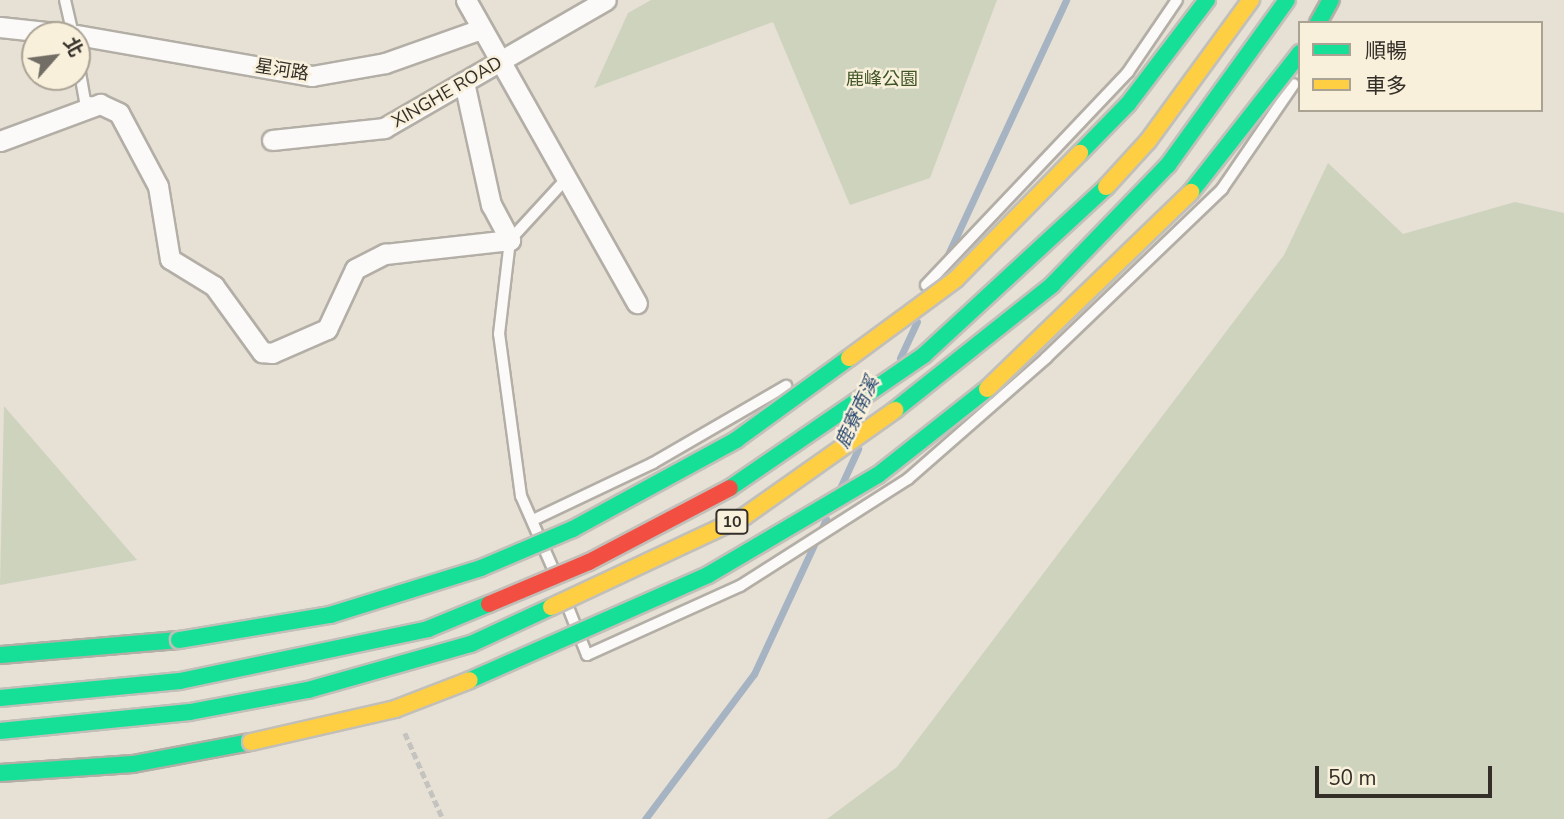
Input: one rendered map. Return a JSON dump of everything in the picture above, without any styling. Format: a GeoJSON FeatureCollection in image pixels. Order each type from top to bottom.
{"type":"FeatureCollection","features":[{"type":"Feature","properties":{"kind":"main road"},"geometry":{"type":"LineString","coordinates":[[0,655],[179,640],[330,615],[481,568],[573,529],[736,440],[956,279],[1128,104],[1208,0]]}},
{"type":"Feature","properties":{"kind":"main road","name":"10"},"geometry":{"type":"LineString","coordinates":[[0,698],[180,681],[428,629],[589,562],[724,492],[924,355],[1066,231],[1148,141],[1251,0]]}},
{"type":"Feature","properties":{"kind":"main road","name":"10"},"geometry":{"type":"LineString","coordinates":[[0,731],[190,712],[308,690],[471,644],[745,516],[925,388],[1052,285],[1168,165],[1286,0]]}},
{"type":"Feature","properties":{"kind":"main road"},"geometry":{"type":"LineString","coordinates":[[1319,21],[1331,0]]}},
{"type":"Feature","properties":{"kind":"main road"},"geometry":{"type":"LineString","coordinates":[[0,773],[134,764],[251,742],[396,709],[529,657],[708,575],[878,475],[980,396],[1173,215],[1298,56]]}},
{"type":"Feature","properties":{"kind":"street"},"geometry":{"type":"LineString","coordinates":[[466,0],[637,303]]}},
{"type":"Feature","properties":{"kind":"street","name":"XINGHE ROAD"},"geometry":{"type":"LineString","coordinates":[[272,140],[384,128],[606,0]]}},
{"type":"Feature","properties":{"kind":"street","name":"星河路"},"geometry":{"type":"LineString","coordinates":[[0,27],[21,29]]}},
{"type":"Feature","properties":{"kind":"street","name":"星河路"},"geometry":{"type":"LineString","coordinates":[[91,38],[312,76],[385,63],[481,29]]}},
{"type":"Feature","properties":{"kind":"street"},"geometry":{"type":"LineString","coordinates":[[0,141],[100,104],[119,113],[158,187],[170,259],[214,286],[262,352],[327,329],[355,269],[385,254],[510,240],[491,205],[464,82]]}},
{"type":"Feature","properties":{"kind":"lane"},"geometry":{"type":"LineString","coordinates":[[65,0],[70,21]]}},
{"type":"Feature","properties":{"kind":"lane"},"geometry":{"type":"LineString","coordinates":[[533,520],[653,463],[787,386],[913,297],[1102,101],[1177,0]]}},
{"type":"Feature","properties":{"kind":"lane"},"geometry":{"type":"LineString","coordinates":[[1335,21],[1346,0]]}},
{"type":"Feature","properties":{"kind":"lane"},"geometry":{"type":"LineString","coordinates":[[568,177],[510,240],[499,334],[521,496],[587,656],[740,586],[908,478],[1222,189],[1298,78]]}},
{"type":"Feature","properties":{"kind":"lane"},"geometry":{"type":"LineString","coordinates":[[83,91],[85,101],[100,104]]}},
{"type":"Feature","properties":{"kind":"path"},"geometry":{"type":"LineString","coordinates":[[415,723],[403,728],[443,819]]}},
{"type":"Feature","properties":{"kind":"green space","name":"鹿峰公園"},"geometry":{"type":"Polygon","coordinates":[[[651,0],[997,0],[930,178],[850,205],[773,22],[594,88],[628,13],[651,0]]]}},
{"type":"Feature","properties":{"kind":"green space"},"geometry":{"type":"Polygon","coordinates":[[[1328,163],[1403,234],[1515,202],[1564,213],[1564,819],[827,819],[897,767],[1284,255],[1328,163]]]}},
{"type":"Feature","properties":{"kind":"green space"},"geometry":{"type":"Polygon","coordinates":[[[4,406],[137,560],[0,585],[4,406]]]}},
{"type":"Feature","properties":{"kind":"waterway","name":"鹿寮南溪"},"geometry":{"type":"LineString","coordinates":[[944,263],[1066,0]]}},
{"type":"Feature","properties":{"kind":"waterway","name":"鹿寮南溪"},"geometry":{"type":"LineString","coordinates":[[900,358],[917,322]]}},
{"type":"Feature","properties":{"kind":"waterway","name":"鹿寮南溪"},"geometry":{"type":"LineString","coordinates":[[841,486],[858,449]]}},
{"type":"Feature","properties":{"kind":"waterway","name":"鹿寮南溪"},"geometry":{"type":"LineString","coordinates":[[645,819],[754,674],[826,519]]}},
{"type":"Feature","properties":{"kind":"traffic: fast"},"geometry":{"type":"LineString","coordinates":[[1080,153],[1128,104],[1207,0]]}},
{"type":"Feature","properties":{"kind":"traffic: fast"},"geometry":{"type":"LineString","coordinates":[[895,410],[1052,285],[1168,165],[1287,0]]}},
{"type":"Feature","properties":{"kind":"traffic: fast"},"geometry":{"type":"LineString","coordinates":[[1319,21],[1331,0]]}},
{"type":"Feature","properties":{"kind":"traffic: fast"},"geometry":{"type":"LineString","coordinates":[[1191,192],[1298,56]]}},
{"type":"Feature","properties":{"kind":"traffic: fast"},"geometry":{"type":"LineString","coordinates":[[730,488],[924,355],[1106,187]]}},
{"type":"Feature","properties":{"kind":"traffic: fast"},"geometry":{"type":"LineString","coordinates":[[179,640],[330,615],[481,568],[573,529],[736,440],[849,358]]}},
{"type":"Feature","properties":{"kind":"traffic: fast"},"geometry":{"type":"LineString","coordinates":[[470,680],[708,575],[878,475],[987,389]]}},
{"type":"Feature","properties":{"kind":"traffic: fast"},"geometry":{"type":"LineString","coordinates":[[0,698],[180,681],[428,629],[489,604]]}},
{"type":"Feature","properties":{"kind":"traffic: fast"},"geometry":{"type":"LineString","coordinates":[[0,731],[190,712],[308,690],[471,644],[551,607]]}},
{"type":"Feature","properties":{"kind":"traffic: fast"},"geometry":{"type":"LineString","coordinates":[[0,655],[179,640]]}},
{"type":"Feature","properties":{"kind":"traffic: fast"},"geometry":{"type":"LineString","coordinates":[[0,773],[133,764],[251,742]]}},
{"type":"Feature","properties":{"kind":"traffic: slow"},"geometry":{"type":"LineString","coordinates":[[1106,187],[1148,141],[1251,0]]}},
{"type":"Feature","properties":{"kind":"traffic: slow"},"geometry":{"type":"LineString","coordinates":[[849,358],[956,279],[1080,153]]}},
{"type":"Feature","properties":{"kind":"traffic: slow"},"geometry":{"type":"LineString","coordinates":[[987,389],[1191,192]]}},
{"type":"Feature","properties":{"kind":"traffic: slow"},"geometry":{"type":"LineString","coordinates":[[551,607],[745,516],[895,410]]}},
{"type":"Feature","properties":{"kind":"traffic: slow"},"geometry":{"type":"LineString","coordinates":[[251,742],[395,709],[470,680]]}},
{"type":"Feature","properties":{"kind":"traffic: jam"},"geometry":{"type":"LineString","coordinates":[[489,604],[589,562],[730,488]]}}]}
